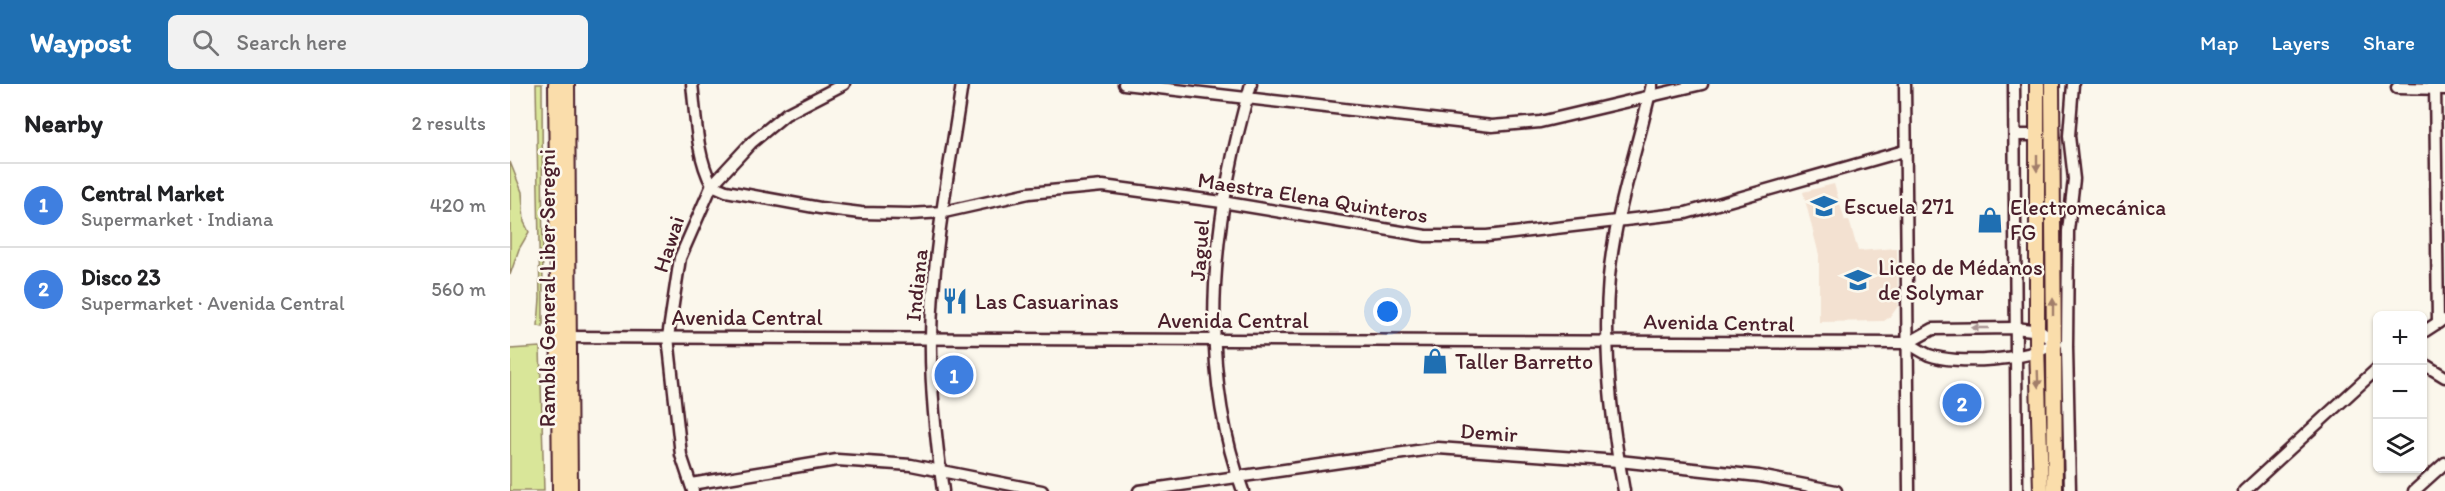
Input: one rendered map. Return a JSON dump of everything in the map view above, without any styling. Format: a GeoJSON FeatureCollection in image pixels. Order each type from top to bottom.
{"type":"FeatureCollection","features":[{"type":"Feature","properties":{"kind":"main road","name":"Rambla General Liber Seregni"},"geometry":{"type":"LineString","coordinates":[[556,84],[570,491]]}},
{"type":"Feature","properties":{"kind":"main road","name":"Rambla General Liber Seregni"},"geometry":{"type":"LineString","coordinates":[[560,491],[567,84]]}},
{"type":"Feature","properties":{"kind":"main road"},"geometry":{"type":"LineString","coordinates":[[2037,84],[2037,352],[2041,491]]}},
{"type":"Feature","properties":{"kind":"main road"},"geometry":{"type":"LineString","coordinates":[[2052,84],[2061,345],[2055,491]]}},
{"type":"Feature","properties":{"kind":"street"},"geometry":{"type":"LineString","coordinates":[[692,84],[699,138],[706,173],[712,185]]}},
{"type":"Feature","properties":{"kind":"street","name":"Hawai"},"geometry":{"type":"LineString","coordinates":[[692,487],[681,455],[668,337],[680,258],[712,185],[751,143],[786,114],[844,84]]}},
{"type":"Feature","properties":{"kind":"street","name":"Indiana"},"geometry":{"type":"LineString","coordinates":[[943,491],[931,337],[944,212],[962,84]]}},
{"type":"Feature","properties":{"kind":"street"},"geometry":{"type":"LineString","coordinates":[[1124,84],[1492,126],[1540,122],[1702,84]]}},
{"type":"Feature","properties":{"kind":"street","name":"Jaguel"},"geometry":{"type":"LineString","coordinates":[[1243,491],[1220,412],[1215,340],[1216,276],[1222,202],[1251,84]]}},
{"type":"Feature","properties":{"kind":"street"},"geometry":{"type":"LineString","coordinates":[[1624,491],[1610,395],[1609,276],[1619,220],[1652,84]]}},
{"type":"Feature","properties":{"kind":"street"},"geometry":{"type":"LineString","coordinates":[[1905,84],[1909,491]]}},
{"type":"Feature","properties":{"kind":"street"},"geometry":{"type":"LineString","coordinates":[[2014,84],[2017,491]]}},
{"type":"Feature","properties":{"kind":"street"},"geometry":{"type":"LineString","coordinates":[[2070,491],[2061,345],[2068,231],[2074,178],[2069,136],[2073,84]]}},
{"type":"Feature","properties":{"kind":"street"},"geometry":{"type":"LineString","coordinates":[[2397,88],[2438,87],[2442,320],[2427,330]]}},
{"type":"Feature","properties":{"kind":"street"},"geometry":{"type":"LineString","coordinates":[[2015,135],[2037,135]]}},
{"type":"Feature","properties":{"kind":"street","name":"Maestra Elena Quinteros"},"geometry":{"type":"LineString","coordinates":[[712,185],[726,191],[851,212],[910,214],[944,212],[1029,193],[1071,187],[1102,186],[1222,202],[1426,236],[1486,236],[1686,213],[1904,151]]}},
{"type":"Feature","properties":{"kind":"street","name":"Avenida Central"},"geometry":{"type":"LineString","coordinates":[[1908,343],[1933,329],[2015,327],[2037,330]]}},
{"type":"Feature","properties":{"kind":"street"},"geometry":{"type":"LineString","coordinates":[[2037,330],[2061,345]]}},
{"type":"Feature","properties":{"kind":"street","name":"Avenida Central"},"geometry":{"type":"LineString","coordinates":[[563,337],[1908,343],[1929,355],[1940,358],[2016,358],[2061,345]]}},
{"type":"Feature","properties":{"kind":"street"},"geometry":{"type":"LineString","coordinates":[[2425,365],[2445,377]]}},
{"type":"Feature","properties":{"kind":"street"},"geometry":{"type":"LineString","coordinates":[[2244,491],[2373,373]]}},
{"type":"Feature","properties":{"kind":"street","name":"Demir"},"geometry":{"type":"LineString","coordinates":[[1139,491],[1438,448],[1619,461],[1759,476],[1836,491]]}},
{"type":"Feature","properties":{"kind":"street"},"geometry":{"type":"LineString","coordinates":[[692,487],[837,460],[874,461],[940,470],[1042,491]]}},
{"type":"Feature","properties":{"kind":"street"},"geometry":{"type":"LineString","coordinates":[[2414,491],[2445,463]]}},
{"type":"Feature","properties":{"kind":"shaded area","name":"Liceo de Médanos de Solymar"},"geometry":{"type":"Polygon","coordinates":[[[1834,184],[1845,221],[1849,220],[1858,251],[1897,248],[1898,306],[1884,321],[1819,322],[1819,255],[1803,192],[1834,184]]]}},
{"type":"Feature","properties":{"kind":"green space"},"geometry":{"type":"Polygon","coordinates":[[[536,84],[542,84],[543,327],[538,326],[540,298],[536,84]]]}},
{"type":"Feature","properties":{"kind":"green space"},"geometry":{"type":"Polygon","coordinates":[[[510,162],[522,192],[524,222],[529,232],[519,249],[510,275],[510,162]]]}},
{"type":"Feature","properties":{"kind":"green space"},"geometry":{"type":"Polygon","coordinates":[[[540,347],[544,491],[510,491],[510,349],[540,347]]]}},
{"type":"Feature","properties":{"kind":"green space"},"geometry":{"type":"Polygon","coordinates":[[[2048,349],[2051,491],[2045,491],[2043,351],[2048,349]]]}},
{"type":"Feature","properties":{"kind":"place","name":"Escuela 271"},"geometry":{"type":"Point","coordinates":[1824,206]}},
{"type":"Feature","properties":{"kind":"place","name":"Electromecánica FG"},"geometry":{"type":"Point","coordinates":[1990,220]}},
{"type":"Feature","properties":{"kind":"place","name":"Liceo de Médanos de Solymar"},"geometry":{"type":"Point","coordinates":[1858,280]}},
{"type":"Feature","properties":{"kind":"place","name":"Las Casuarinas"},"geometry":{"type":"Point","coordinates":[955,301]}},
{"type":"Feature","properties":{"kind":"place","name":"Taller Barretto"},"geometry":{"type":"Point","coordinates":[1435,361]}},
{"type":"Feature","properties":{"kind":"place","name":"Central Market"},"geometry":{"type":"Point","coordinates":[954,375]}},
{"type":"Feature","properties":{"kind":"place","name":"Disco 23"},"geometry":{"type":"Point","coordinates":[1962,403]}}]}
